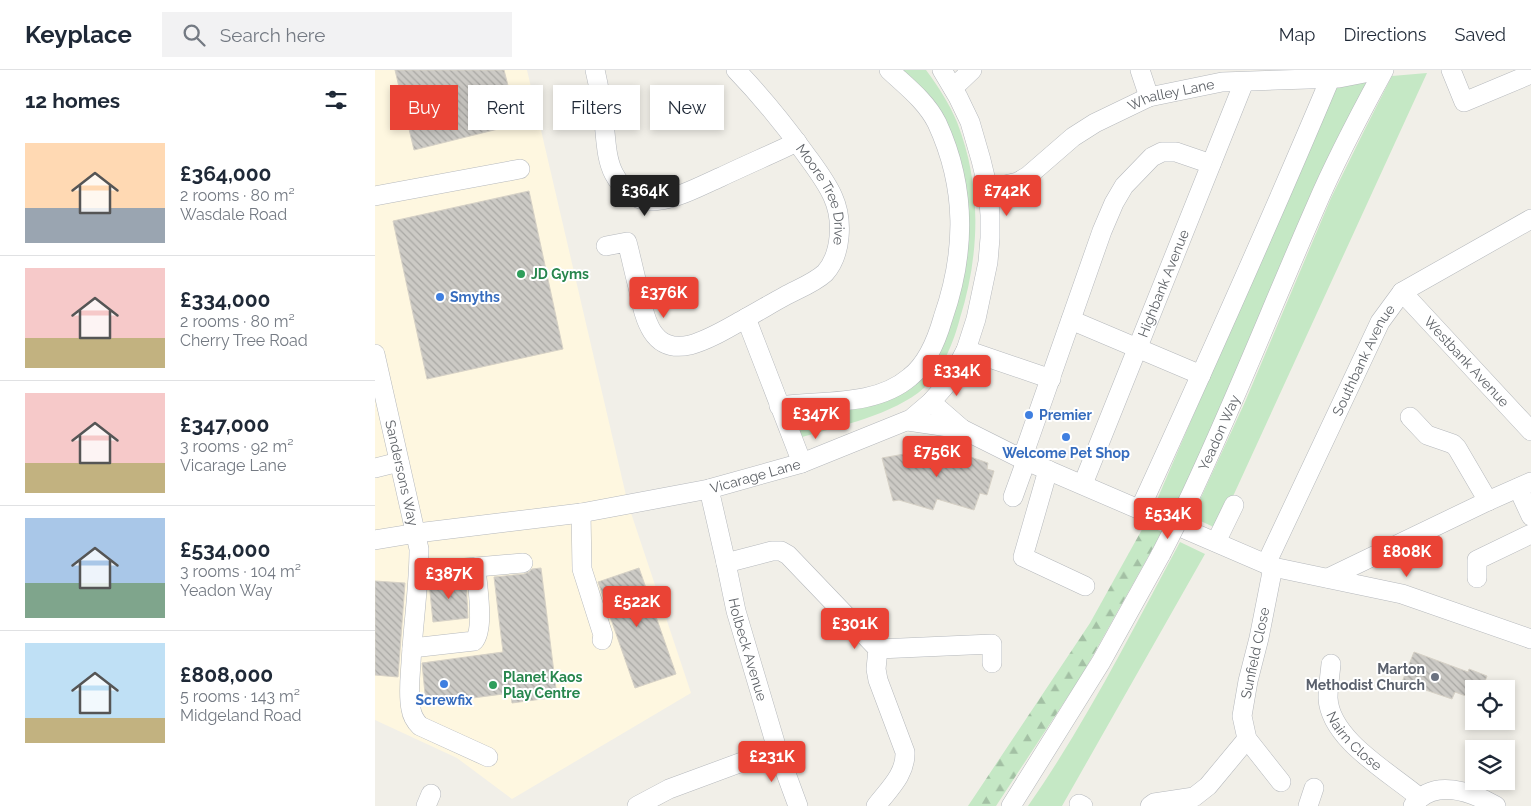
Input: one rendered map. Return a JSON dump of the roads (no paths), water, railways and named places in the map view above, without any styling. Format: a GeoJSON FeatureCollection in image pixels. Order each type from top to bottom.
{"type":"FeatureCollection","features":[{"type":"Feature","properties":{"kind":"street"},"geometry":{"type":"LineString","coordinates":[[595,70],[609,157],[614,174],[623,187],[642,200],[651,201],[673,197],[797,142]]}},
{"type":"Feature","properties":{"kind":"street","name":"Moore Tree Drive"},"geometry":{"type":"LineString","coordinates":[[606,246],[627,242],[645,320],[653,334],[669,345],[688,345],[706,340],[819,278],[829,267],[837,247],[839,231],[834,199],[797,142],[759,93],[736,70]]}},
{"type":"Feature","properties":{"kind":"street"},"geometry":{"type":"LineString","coordinates":[[779,406],[860,399],[891,389],[910,377],[925,359],[933,345],[950,299],[957,268],[960,223],[960,207],[954,174],[947,148],[936,121],[918,96],[889,70]]}},
{"type":"Feature","properties":{"kind":"street"},"geometry":{"type":"LineString","coordinates":[[942,70],[970,122],[977,142],[988,189],[990,238],[988,262],[976,319],[966,350],[955,371],[951,387],[953,411],[962,429]]}},
{"type":"Feature","properties":{"kind":"street"},"geometry":{"type":"LineString","coordinates":[[953,88],[972,70]]}},
{"type":"Feature","properties":{"kind":"street"},"geometry":{"type":"LineString","coordinates":[[1140,70],[1149,97]]}},
{"type":"Feature","properties":{"kind":"street","name":"Whalley Lane"},"geometry":{"type":"LineString","coordinates":[[988,189],[1018,182],[1028,176],[1073,136],[1095,123],[1149,97],[1222,82],[1244,82],[1284,75],[1326,76],[1382,70]]}},
{"type":"Feature","properties":{"kind":"street","name":"Yeadon Way"},"geometry":{"type":"LineString","coordinates":[[1011,806],[1101,662],[1188,501],[1223,425],[1316,205],[1382,70]]}},
{"type":"Feature","properties":{"kind":"street"},"geometry":{"type":"LineString","coordinates":[[1451,70],[1464,102],[1531,74]]}},
{"type":"Feature","properties":{"kind":"street"},"geometry":{"type":"LineString","coordinates":[[1140,509],[1308,134],[1326,76]]}},
{"type":"Feature","properties":{"kind":"street","name":"Highbank Avenue"},"geometry":{"type":"LineString","coordinates":[[1083,484],[1244,82]]}},
{"type":"Feature","properties":{"kind":"street"},"geometry":{"type":"LineString","coordinates":[[1013,497],[1102,231],[1114,203],[1124,186],[1152,157],[1162,152],[1176,152],[1211,164]]}},
{"type":"Feature","properties":{"kind":"street"},"geometry":{"type":"LineString","coordinates":[[375,196],[520,169]]}},
{"type":"Feature","properties":{"kind":"street","name":"Southbank Avenue"},"geometry":{"type":"LineString","coordinates":[[1269,565],[1380,322],[1402,292],[1531,219]]}},
{"type":"Feature","properties":{"kind":"street","name":"Westbank Avenue"},"geometry":{"type":"LineString","coordinates":[[1402,292],[1531,431]]}},
{"type":"Feature","properties":{"kind":"street"},"geometry":{"type":"LineString","coordinates":[[746,318],[803,463]]}},
{"type":"Feature","properties":{"kind":"street"},"geometry":{"type":"LineString","coordinates":[[1071,320],[1201,375]]}},
{"type":"Feature","properties":{"kind":"street"},"geometry":{"type":"LineString","coordinates":[[966,350],[1051,379]]}},
{"type":"Feature","properties":{"kind":"street","name":"Sandersons Way"},"geometry":{"type":"LineString","coordinates":[[375,354],[378,384],[417,533],[419,549],[410,702],[415,720],[420,726],[488,757]]}},
{"type":"Feature","properties":{"kind":"street","name":"Vicarage Lane"},"geometry":{"type":"LineString","coordinates":[[375,540],[581,513],[709,490],[803,463],[908,421],[931,402],[955,371]]}},
{"type":"Feature","properties":{"kind":"street"},"geometry":{"type":"LineString","coordinates":[[931,402],[962,429],[1024,460],[1269,565],[1306,575],[1401,594],[1531,639]]}},
{"type":"Feature","properties":{"kind":"street"},"geometry":{"type":"LineString","coordinates":[[1410,417],[1427,436],[1453,444],[1457,448],[1488,501]]}},
{"type":"Feature","properties":{"kind":"street"},"geometry":{"type":"LineString","coordinates":[[908,421],[962,429]]}},
{"type":"Feature","properties":{"kind":"street"},"geometry":{"type":"LineString","coordinates":[[375,468],[399,462]]}},
{"type":"Feature","properties":{"kind":"street"},"geometry":{"type":"LineString","coordinates":[[1048,470],[1023,557],[1085,586]]}},
{"type":"Feature","properties":{"kind":"street"},"geometry":{"type":"LineString","coordinates":[[1328,578],[1524,485],[1531,516]]}},
{"type":"Feature","properties":{"kind":"street","name":"Holbeck Avenue"},"geometry":{"type":"LineString","coordinates":[[709,490],[736,611],[777,749],[798,806]]}},
{"type":"Feature","properties":{"kind":"street"},"geometry":{"type":"LineString","coordinates":[[1216,542],[1234,505]]}},
{"type":"Feature","properties":{"kind":"street"},"geometry":{"type":"LineString","coordinates":[[581,513],[582,569],[603,635],[602,640]]}},
{"type":"Feature","properties":{"kind":"street"},"geometry":{"type":"LineString","coordinates":[[1477,578],[1477,560],[1531,534]]}},
{"type":"Feature","properties":{"kind":"street"},"geometry":{"type":"LineString","coordinates":[[726,563],[772,551],[781,551],[788,555],[877,649],[876,669],[878,680],[905,752],[905,762],[901,774],[876,806]]}},
{"type":"Feature","properties":{"kind":"street"},"geometry":{"type":"LineString","coordinates":[[419,572],[523,563]]}},
{"type":"Feature","properties":{"kind":"street","name":"Sunfield Close"},"geometry":{"type":"LineString","coordinates":[[1247,739],[1242,716],[1244,700],[1259,638],[1269,565]]}},
{"type":"Feature","properties":{"kind":"street"},"geometry":{"type":"LineString","coordinates":[[412,648],[474,641],[477,638],[480,624],[476,567]]}},
{"type":"Feature","properties":{"kind":"street"},"geometry":{"type":"LineString","coordinates":[[877,649],[992,644],[992,663]]}},
{"type":"Feature","properties":{"kind":"street","name":"Nairn Close"},"geometry":{"type":"LineString","coordinates":[[1333,658],[1328,699],[1333,719],[1343,735],[1417,802]]}},
{"type":"Feature","properties":{"kind":"street"},"geometry":{"type":"LineString","coordinates":[[1247,739],[1257,767],[1281,782]]}},
{"type":"Feature","properties":{"kind":"street"},"geometry":{"type":"LineString","coordinates":[[1150,806],[1154,803],[1194,797],[1208,786],[1247,739]]}},
{"type":"Feature","properties":{"kind":"street"},"geometry":{"type":"LineString","coordinates":[[637,806],[672,797],[777,749]]}},
{"type":"Feature","properties":{"kind":"street"},"geometry":{"type":"LineString","coordinates":[[1301,804],[1314,788]]}},
{"type":"Feature","properties":{"kind":"street"},"geometry":{"type":"LineString","coordinates":[[1417,802],[1431,791],[1443,789],[1458,791],[1485,799],[1496,806]]}},
{"type":"Feature","properties":{"kind":"place","name":"JD Gyms"},"geometry":{"type":"Point","coordinates":[521,274]}},
{"type":"Feature","properties":{"kind":"place","name":"Smyths"},"geometry":{"type":"Point","coordinates":[440,297]}},
{"type":"Feature","properties":{"kind":"place","name":"Premier"},"geometry":{"type":"Point","coordinates":[1029,415]}},
{"type":"Feature","properties":{"kind":"place","name":"Welcome Pet Shop"},"geometry":{"type":"Point","coordinates":[1066,437]}},
{"type":"Feature","properties":{"kind":"place","name":"Marton Methodist Church"},"geometry":{"type":"Point","coordinates":[1435,677]}},
{"type":"Feature","properties":{"kind":"place","name":"Screwfix"},"geometry":{"type":"Point","coordinates":[444,684]}},
{"type":"Feature","properties":{"kind":"place","name":"Planet Kaos Play Centre"},"geometry":{"type":"Point","coordinates":[493,685]}}]}
